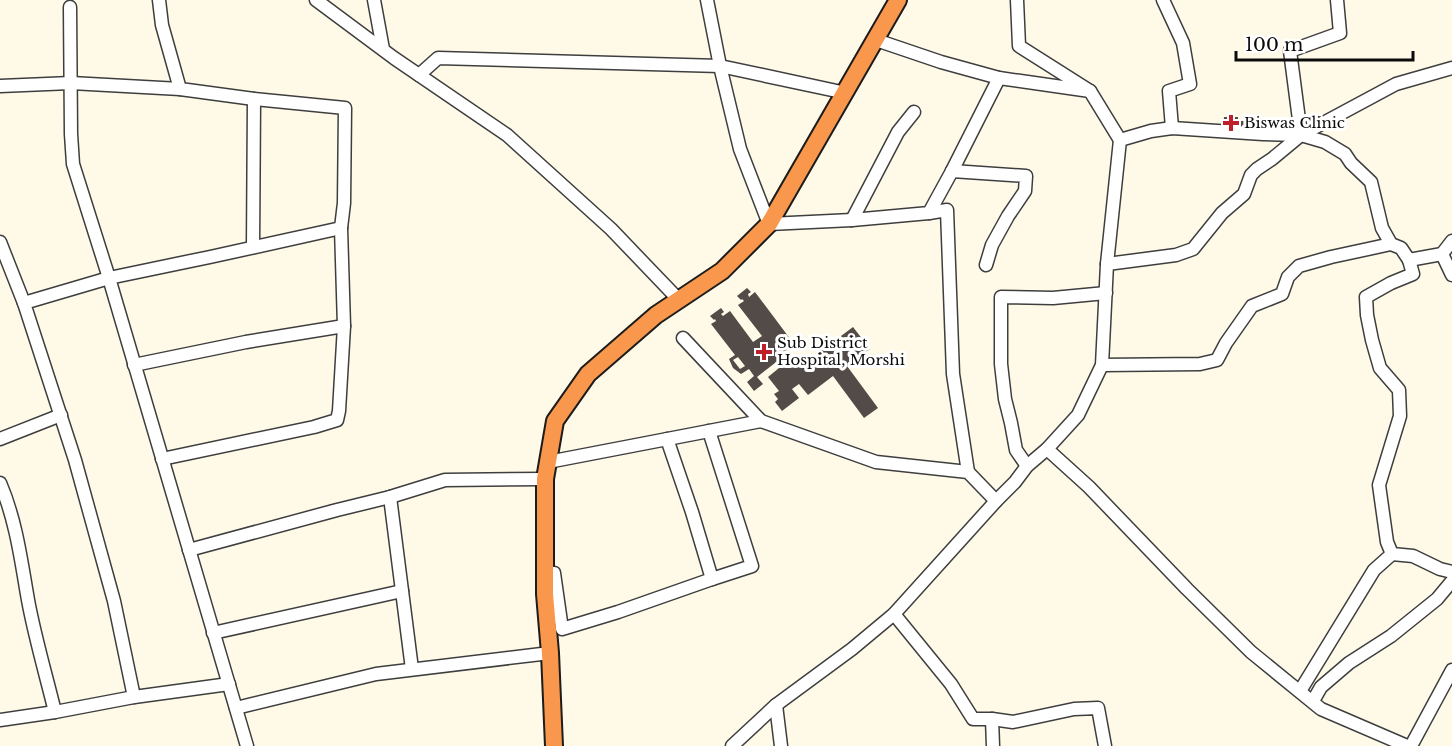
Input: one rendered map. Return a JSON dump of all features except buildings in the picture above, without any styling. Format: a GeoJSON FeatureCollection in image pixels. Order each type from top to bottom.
{"type":"FeatureCollection","features":[{"type":"Feature","properties":{"kind":"highway"},"geometry":{"type":"LineString","coordinates":[[554,746],[545,594],[545,479],[555,421],[588,374],[656,315],[722,271],[769,224],[898,0]]}},
{"type":"Feature","properties":{"kind":"street"},"geometry":{"type":"LineString","coordinates":[[159,0],[162,25],[180,88]]}},
{"type":"Feature","properties":{"kind":"street"},"geometry":{"type":"LineString","coordinates":[[316,0],[383,50],[507,135],[611,229],[679,300]]}},
{"type":"Feature","properties":{"kind":"street"},"geometry":{"type":"LineString","coordinates":[[374,0],[383,50]]}},
{"type":"Feature","properties":{"kind":"street"},"geometry":{"type":"LineString","coordinates":[[707,0],[740,149],[769,224],[852,220],[947,210],[953,374],[968,472],[996,501]]}},
{"type":"Feature","properties":{"kind":"street"},"geometry":{"type":"LineString","coordinates":[[732,746],[776,705],[852,649],[894,614],[1028,466],[1078,415],[1102,365],[1107,264],[1120,140],[1090,91],[1019,46],[1017,0]]}},
{"type":"Feature","properties":{"kind":"street"},"geometry":{"type":"LineString","coordinates":[[1163,0],[1183,43],[1190,84],[1169,91],[1172,128]]}},
{"type":"Feature","properties":{"kind":"street"},"geometry":{"type":"LineString","coordinates":[[1301,135],[1290,51],[1340,33],[1338,0]]}},
{"type":"Feature","properties":{"kind":"street"},"geometry":{"type":"LineString","coordinates":[[70,8],[71,134],[74,164],[247,746]]}},
{"type":"Feature","properties":{"kind":"street"},"geometry":{"type":"LineString","coordinates":[[876,40],[941,62],[999,78],[1090,91]]}},
{"type":"Feature","properties":{"kind":"street"},"geometry":{"type":"LineString","coordinates":[[419,75],[438,58],[720,66],[846,93]]}},
{"type":"Feature","properties":{"kind":"street"},"geometry":{"type":"LineString","coordinates":[[1107,264],[1176,255],[1193,249],[1222,213],[1244,194],[1251,176],[1257,169],[1301,135],[1396,84],[1452,68]]}},
{"type":"Feature","properties":{"kind":"street"},"geometry":{"type":"LineString","coordinates":[[929,213],[999,78]]}},
{"type":"Feature","properties":{"kind":"street"},"geometry":{"type":"LineString","coordinates":[[0,86],[71,83],[180,88],[254,99],[345,108],[344,203],[341,228],[344,326],[337,420],[314,427],[162,459]]}},
{"type":"Feature","properties":{"kind":"street"},"geometry":{"type":"LineString","coordinates":[[253,247],[254,99]]}},
{"type":"Feature","properties":{"kind":"street"},"geometry":{"type":"LineString","coordinates":[[852,220],[898,132],[914,112]]}},
{"type":"Feature","properties":{"kind":"street"},"geometry":{"type":"LineString","coordinates":[[1120,140],[1172,128],[1301,135],[1325,142],[1345,154],[1371,182],[1383,228],[1391,244]]}},
{"type":"Feature","properties":{"kind":"street"},"geometry":{"type":"LineString","coordinates":[[952,171],[1026,176],[1026,191],[1008,216],[992,245],[986,265]]}},
{"type":"Feature","properties":{"kind":"street"},"geometry":{"type":"LineString","coordinates":[[24,303],[109,278],[341,228]]}},
{"type":"Feature","properties":{"kind":"street"},"geometry":{"type":"LineString","coordinates":[[1409,260],[1442,254],[1452,241]]}},
{"type":"Feature","properties":{"kind":"street"},"geometry":{"type":"LineString","coordinates":[[0,242],[24,303],[75,460],[114,601],[134,697]]}},
{"type":"Feature","properties":{"kind":"street"},"geometry":{"type":"LineString","coordinates":[[1102,365],[1200,364],[1217,360],[1252,306],[1282,294],[1288,277],[1299,266],[1331,256],[1391,244],[1401,248],[1409,260],[1413,274],[1366,297],[1367,315],[1380,368],[1399,390],[1400,416],[1379,485],[1387,542],[1392,554]]}},
{"type":"Feature","properties":{"kind":"street"},"geometry":{"type":"LineString","coordinates":[[1442,254],[1452,275]]}},
{"type":"Feature","properties":{"kind":"street"},"geometry":{"type":"LineString","coordinates":[[1028,466],[1016,450],[1005,399],[1001,364],[1001,297],[1053,298],[1106,294]]}},
{"type":"Feature","properties":{"kind":"street"},"geometry":{"type":"LineString","coordinates":[[134,364],[344,326]]}},
{"type":"Feature","properties":{"kind":"street"},"geometry":{"type":"LineString","coordinates":[[683,338],[761,421],[876,462],[968,472]]}},
{"type":"Feature","properties":{"kind":"street"},"geometry":{"type":"LineString","coordinates":[[0,439],[61,415]]}},
{"type":"Feature","properties":{"kind":"street"},"geometry":{"type":"LineString","coordinates":[[548,462],[761,421]]}},
{"type":"Feature","properties":{"kind":"street"},"geometry":{"type":"LineString","coordinates":[[545,572],[554,573],[561,629],[752,566],[709,431]]}},
{"type":"Feature","properties":{"kind":"street"},"geometry":{"type":"LineString","coordinates":[[667,439],[712,579]]}},
{"type":"Feature","properties":{"kind":"street"},"geometry":{"type":"LineString","coordinates":[[1047,449],[1132,530],[1187,589],[1251,652],[1321,709],[1409,746],[1452,670]]}},
{"type":"Feature","properties":{"kind":"street"},"geometry":{"type":"LineString","coordinates":[[189,550],[390,497],[445,480],[545,479]]}},
{"type":"Feature","properties":{"kind":"street"},"geometry":{"type":"LineString","coordinates":[[0,483],[7,499],[19,545],[28,602],[55,712]]}},
{"type":"Feature","properties":{"kind":"street"},"geometry":{"type":"LineString","coordinates":[[390,497],[412,669]]}},
{"type":"Feature","properties":{"kind":"street"},"geometry":{"type":"LineString","coordinates":[[1300,691],[1374,570],[1392,554],[1413,556],[1452,572]]}},
{"type":"Feature","properties":{"kind":"street"},"geometry":{"type":"LineString","coordinates":[[1312,702],[1321,687],[1437,599],[1452,581]]}},
{"type":"Feature","properties":{"kind":"street"},"geometry":{"type":"LineString","coordinates":[[213,633],[402,591]]}},
{"type":"Feature","properties":{"kind":"street"},"geometry":{"type":"LineString","coordinates":[[894,614],[951,684],[973,719],[1012,722],[1074,709],[1098,708],[1105,746]]}},
{"type":"Feature","properties":{"kind":"street"},"geometry":{"type":"LineString","coordinates":[[236,708],[376,674],[550,653]]}},
{"type":"Feature","properties":{"kind":"street"},"geometry":{"type":"LineString","coordinates":[[0,720],[134,697],[228,684]]}},
{"type":"Feature","properties":{"kind":"street"},"geometry":{"type":"LineString","coordinates":[[776,705],[781,746]]}},
{"type":"Feature","properties":{"kind":"street"},"geometry":{"type":"LineString","coordinates":[[992,719],[993,746]]}},
{"type":"Feature","properties":{"kind":"place","name":"Biswas Clinic"},"geometry":{"type":"Point","coordinates":[1231,123]}},
{"type":"Feature","properties":{"kind":"place","name":"Sub District Hospital, Morshi"},"geometry":{"type":"Point","coordinates":[764,352]}}]}
